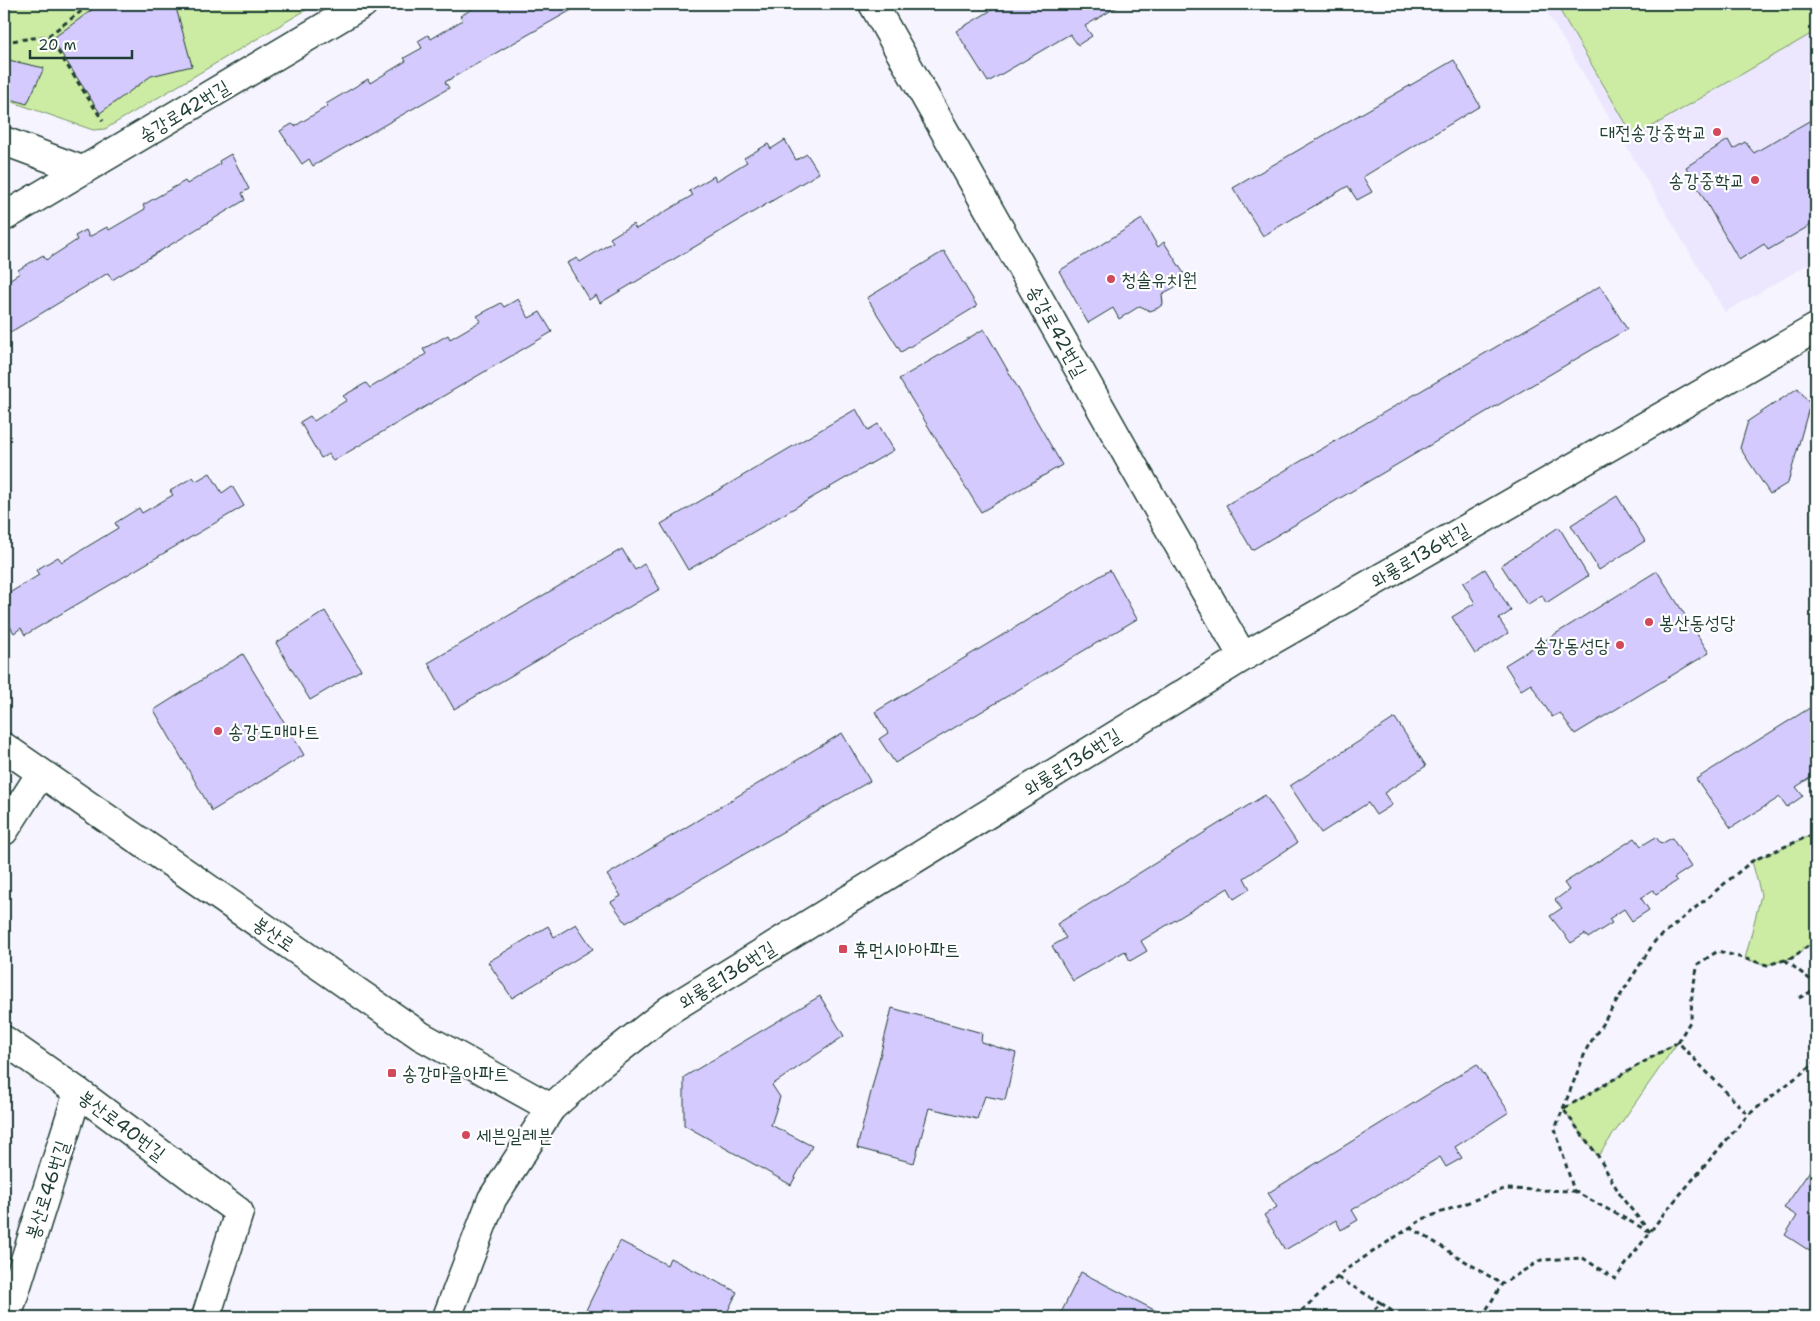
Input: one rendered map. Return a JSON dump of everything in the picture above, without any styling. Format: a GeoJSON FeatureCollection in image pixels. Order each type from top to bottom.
{"type":"FeatureCollection","features":[{"type":"Feature","properties":{"kind":"main road","name":"송강로42번길"},"geometry":{"type":"LineString","coordinates":[[4,216],[363,4]]}},
{"type":"Feature","properties":{"kind":"main road","name":"송강로42번길"},"geometry":{"type":"LineString","coordinates":[[873,4],[1243,657]]}},
{"type":"Feature","properties":{"kind":"main road"},"geometry":{"type":"LineString","coordinates":[[4,141],[82,170]]}},
{"type":"Feature","properties":{"kind":"main road","name":"와룡로136번길"},"geometry":{"type":"LineString","coordinates":[[447,1317],[492,1199],[551,1108],[598,1066],[669,1010],[1243,657],[1816,328]]}},
{"type":"Feature","properties":{"kind":"main road","name":"봉산로"},"geometry":{"type":"LineString","coordinates":[[4,747],[421,1036],[551,1108]]}},
{"type":"Feature","properties":{"kind":"main road"},"geometry":{"type":"LineString","coordinates":[[4,831],[41,773]]}},
{"type":"Feature","properties":{"kind":"main road","name":"봉산로40번길"},"geometry":{"type":"LineString","coordinates":[[4,1040],[78,1092],[239,1212],[206,1317]]}},
{"type":"Feature","properties":{"kind":"main road","name":"봉산로46번길"},"geometry":{"type":"LineString","coordinates":[[7,1317],[78,1092]]}},
{"type":"Feature","properties":{"kind":"path"},"geometry":{"type":"LineString","coordinates":[[4,42],[48,36],[91,4]]}},
{"type":"Feature","properties":{"kind":"path"},"geometry":{"type":"LineString","coordinates":[[48,36],[120,148]]}},
{"type":"Feature","properties":{"kind":"path"},"geometry":{"type":"LineString","coordinates":[[1574,1191],[1555,1129],[1587,1048],[1655,941],[1752,861],[1816,833]]}},
{"type":"Feature","properties":{"kind":"path"},"geometry":{"type":"LineString","coordinates":[[1563,1109],[1678,1042],[1691,1020],[1692,992],[1698,964],[1718,951],[1767,964],[1792,958],[1816,940]]}},
{"type":"Feature","properties":{"kind":"path"},"geometry":{"type":"LineString","coordinates":[[1785,960],[1816,984]]}},
{"type":"Feature","properties":{"kind":"path"},"geometry":{"type":"LineString","coordinates":[[1799,998],[1816,989]]}},
{"type":"Feature","properties":{"kind":"path"},"geometry":{"type":"LineString","coordinates":[[1678,1042],[1748,1115]]}},
{"type":"Feature","properties":{"kind":"path"},"geometry":{"type":"LineString","coordinates":[[1482,1317],[1502,1284],[1541,1260],[1583,1258],[1615,1279],[1665,1212],[1748,1115],[1816,1062]]}},
{"type":"Feature","properties":{"kind":"path"},"geometry":{"type":"LineString","coordinates":[[1563,1109],[1598,1156],[1622,1198],[1650,1232]]}},
{"type":"Feature","properties":{"kind":"path"},"geometry":{"type":"LineString","coordinates":[[1295,1317],[1345,1270],[1423,1219],[1504,1189],[1574,1191],[1650,1232]]}},
{"type":"Feature","properties":{"kind":"path"},"geometry":{"type":"LineString","coordinates":[[1410,1227],[1502,1284]]}},
{"type":"Feature","properties":{"kind":"path"},"geometry":{"type":"LineString","coordinates":[[1338,1278],[1382,1303],[1400,1317]]}},
{"type":"Feature","properties":{"kind":"path"},"geometry":{"type":"LineString","coordinates":[[1367,1317],[1382,1303]]}},
{"type":"Feature","properties":{"kind":"shaded area","name":"대전송강중학교"},"geometry":{"type":"Polygon","coordinates":[[[1542,4],[1816,4],[1816,260],[1725,312],[1542,4]]]}},
{"type":"Feature","properties":{"kind":"green space"},"geometry":{"type":"Polygon","coordinates":[[[4,4],[316,4],[105,129],[93,130],[4,99],[4,4]]]}},
{"type":"Feature","properties":{"kind":"green space"},"geometry":{"type":"Polygon","coordinates":[[[1556,4],[1816,4],[1816,31],[1634,137],[1556,4]]]}},
{"type":"Feature","properties":{"kind":"green space"},"geometry":{"type":"Polygon","coordinates":[[[1816,833],[1816,940],[1792,958],[1767,965],[1745,959],[1761,895],[1752,861],[1816,833]]]}},
{"type":"Feature","properties":{"kind":"green space"},"geometry":{"type":"Polygon","coordinates":[[[1678,1042],[1598,1156],[1563,1109],[1678,1042]]]}},
{"type":"Feature","properties":{"kind":"building"},"geometry":{"type":"Polygon","coordinates":[[[100,4],[175,4],[192,66],[151,76],[100,113],[52,39],[100,4]]]}},
{"type":"Feature","properties":{"kind":"building"},"geometry":{"type":"Polygon","coordinates":[[[481,4],[487,4],[488,6],[490,4],[582,4],[445,82],[449,88],[313,166],[309,159],[302,164],[280,131],[292,124],[295,126],[328,106],[326,104],[368,79],[370,83],[406,61],[404,58],[422,48],[418,41],[428,35],[431,39],[463,20],[460,16],[481,4]]]}},
{"type":"Feature","properties":{"kind":"building"},"geometry":{"type":"Polygon","coordinates":[[[1002,4],[1122,4],[1085,26],[1092,36],[1078,45],[1070,34],[988,82],[956,31],[1002,4]]]}},
{"type":"Feature","properties":{"kind":"building"},"geometry":{"type":"Polygon","coordinates":[[[4,59],[44,68],[27,104],[4,97],[4,59]]]}},
{"type":"Feature","properties":{"kind":"building"},"geometry":{"type":"Polygon","coordinates":[[[1454,60],[1480,106],[1363,177],[1372,192],[1357,200],[1348,186],[1263,236],[1233,188],[1454,60]]]}},
{"type":"Feature","properties":{"kind":"building","name":"송강중학교"},"geometry":{"type":"Polygon","coordinates":[[[1816,117],[1816,222],[1768,250],[1764,244],[1739,260],[1686,167],[1728,140],[1733,149],[1745,142],[1754,153],[1816,117]]]}},
{"type":"Feature","properties":{"kind":"building"},"geometry":{"type":"Polygon","coordinates":[[[785,140],[796,160],[807,154],[819,173],[600,303],[596,295],[589,300],[567,263],[577,258],[580,262],[613,242],[610,238],[633,224],[636,229],[693,195],[689,191],[714,176],[716,181],[747,162],[744,158],[768,144],[771,149],[785,140]]]}},
{"type":"Feature","properties":{"kind":"building"},"geometry":{"type":"Polygon","coordinates":[[[231,154],[249,189],[242,193],[245,200],[112,280],[108,273],[4,336],[4,283],[20,273],[18,270],[43,255],[46,260],[77,240],[75,236],[86,230],[89,237],[107,227],[109,230],[145,209],[143,205],[185,181],[187,184],[220,164],[219,161],[231,154]]]}},
{"type":"Feature","properties":{"kind":"building"},"geometry":{"type":"Polygon","coordinates":[[[1142,219],[1158,247],[1164,242],[1188,280],[1162,294],[1163,304],[1158,308],[1150,311],[1140,306],[1119,319],[1113,308],[1088,323],[1059,271],[1142,219]]]}},
{"type":"Feature","properties":{"kind":"building"},"geometry":{"type":"Polygon","coordinates":[[[944,251],[977,306],[901,352],[867,298],[944,251]]]}},
{"type":"Feature","properties":{"kind":"building"},"geometry":{"type":"Polygon","coordinates":[[[1600,286],[1627,329],[1252,550],[1226,505],[1600,286]]]}},
{"type":"Feature","properties":{"kind":"building"},"geometry":{"type":"Polygon","coordinates":[[[518,299],[529,318],[540,312],[552,332],[333,461],[329,454],[321,458],[300,422],[310,416],[314,421],[347,400],[343,396],[366,383],[370,388],[426,354],[423,349],[448,335],[450,339],[481,321],[477,316],[501,303],[504,307],[518,299]]]}},
{"type":"Feature","properties":{"kind":"building"},"geometry":{"type":"Polygon","coordinates":[[[984,329],[1062,465],[981,512],[899,379],[984,329]]]}},
{"type":"Feature","properties":{"kind":"building"},"geometry":{"type":"Polygon","coordinates":[[[1798,388],[1810,404],[1788,483],[1770,494],[1740,448],[1748,421],[1798,388]]]}},
{"type":"Feature","properties":{"kind":"building"},"geometry":{"type":"Polygon","coordinates":[[[856,409],[868,430],[878,424],[894,450],[688,570],[661,524],[856,409]]]}},
{"type":"Feature","properties":{"kind":"building"},"geometry":{"type":"Polygon","coordinates":[[[210,473],[222,493],[232,486],[244,506],[25,635],[21,628],[14,633],[4,616],[4,592],[6,595],[39,575],[36,570],[58,557],[62,562],[118,528],[115,523],[139,508],[142,513],[173,495],[170,491],[193,477],[196,481],[210,473]]]}},
{"type":"Feature","properties":{"kind":"building"},"geometry":{"type":"Polygon","coordinates":[[[1617,496],[1645,541],[1599,570],[1571,525],[1617,496]]]}},
{"type":"Feature","properties":{"kind":"building"},"geometry":{"type":"Polygon","coordinates":[[[1559,527],[1588,576],[1546,603],[1542,595],[1527,605],[1501,565],[1559,527]]]}},
{"type":"Feature","properties":{"kind":"building"},"geometry":{"type":"Polygon","coordinates":[[[622,549],[635,570],[644,564],[660,589],[454,709],[428,663],[622,549]]]}},
{"type":"Feature","properties":{"kind":"building"},"geometry":{"type":"Polygon","coordinates":[[[1485,569],[1511,611],[1499,619],[1508,633],[1475,654],[1452,617],[1475,603],[1463,583],[1485,569]]]}},
{"type":"Feature","properties":{"kind":"building"},"geometry":{"type":"Polygon","coordinates":[[[1110,570],[1137,619],[895,763],[879,739],[888,733],[875,712],[1110,570]]]}},
{"type":"Feature","properties":{"kind":"building","name":"송강동성당"},"geometry":{"type":"Polygon","coordinates":[[[1657,571],[1709,653],[1575,734],[1560,713],[1552,717],[1531,684],[1521,690],[1505,665],[1657,571]]]}},
{"type":"Feature","properties":{"kind":"building"},"geometry":{"type":"Polygon","coordinates":[[[325,611],[361,670],[310,700],[276,643],[325,611]]]}},
{"type":"Feature","properties":{"kind":"building"},"geometry":{"type":"Polygon","coordinates":[[[243,654],[304,755],[212,811],[154,710],[243,654]]]}},
{"type":"Feature","properties":{"kind":"building"},"geometry":{"type":"Polygon","coordinates":[[[1816,704],[1816,774],[1796,787],[1803,796],[1787,807],[1780,797],[1731,828],[1696,779],[1816,704]]]}},
{"type":"Feature","properties":{"kind":"building"},"geometry":{"type":"Polygon","coordinates":[[[1395,718],[1426,766],[1384,793],[1392,805],[1376,815],[1368,803],[1321,833],[1290,786],[1395,718]]]}},
{"type":"Feature","properties":{"kind":"building"},"geometry":{"type":"Polygon","coordinates":[[[842,733],[870,781],[626,923],[611,902],[621,896],[607,875],[842,733]]]}},
{"type":"Feature","properties":{"kind":"building"},"geometry":{"type":"Polygon","coordinates":[[[1265,795],[1297,843],[1244,878],[1250,889],[1234,899],[1228,888],[1141,941],[1147,951],[1130,961],[1125,951],[1073,981],[1052,946],[1066,938],[1057,924],[1265,795]]]}},
{"type":"Feature","properties":{"kind":"building"},"geometry":{"type":"Polygon","coordinates":[[[1656,837],[1661,844],[1672,838],[1691,867],[1674,878],[1677,881],[1656,894],[1653,890],[1641,898],[1649,910],[1632,921],[1624,909],[1609,919],[1612,923],[1588,938],[1585,934],[1571,943],[1550,916],[1562,908],[1555,900],[1569,890],[1564,883],[1635,838],[1641,846],[1656,837]]]}},
{"type":"Feature","properties":{"kind":"building"},"geometry":{"type":"Polygon","coordinates":[[[576,924],[593,949],[512,998],[488,962],[548,926],[554,937],[576,924]]]}},
{"type":"Feature","properties":{"kind":"building"},"geometry":{"type":"Polygon","coordinates":[[[820,996],[844,1036],[772,1085],[780,1097],[771,1125],[812,1146],[791,1185],[684,1125],[684,1077],[820,996]]]}},
{"type":"Feature","properties":{"kind":"building"},"geometry":{"type":"Polygon","coordinates":[[[892,1008],[982,1033],[981,1042],[1016,1053],[1005,1100],[985,1096],[977,1119],[929,1108],[914,1163],[857,1148],[892,1008]]]}},
{"type":"Feature","properties":{"kind":"building"},"geometry":{"type":"Polygon","coordinates":[[[1477,1064],[1509,1112],[1455,1147],[1462,1158],[1446,1167],[1440,1157],[1352,1210],[1358,1220],[1341,1230],[1336,1220],[1285,1250],[1264,1215],[1277,1207],[1268,1193],[1477,1064]]]}},
{"type":"Feature","properties":{"kind":"building"},"geometry":{"type":"Polygon","coordinates":[[[1816,1162],[1816,1255],[1785,1235],[1797,1216],[1784,1208],[1816,1162]]]}},
{"type":"Feature","properties":{"kind":"building"},"geometry":{"type":"Polygon","coordinates":[[[620,1241],[667,1265],[670,1258],[737,1292],[725,1317],[587,1317],[589,1312],[586,1310],[620,1241]]]}},
{"type":"Feature","properties":{"kind":"building"},"geometry":{"type":"Polygon","coordinates":[[[1081,1272],[1164,1315],[1163,1317],[1059,1317],[1081,1272]]]}},
{"type":"Feature","properties":{"kind":"place","name":"대전송강중학교"},"geometry":{"type":"Point","coordinates":[1717,132]}},
{"type":"Feature","properties":{"kind":"place","name":"송강중학교"},"geometry":{"type":"Point","coordinates":[1755,180]}},
{"type":"Feature","properties":{"kind":"place","name":"청솔유치원"},"geometry":{"type":"Point","coordinates":[1111,279]}},
{"type":"Feature","properties":{"kind":"place","name":"봉산동성당"},"geometry":{"type":"Point","coordinates":[1649,622]}},
{"type":"Feature","properties":{"kind":"place","name":"송강동성당"},"geometry":{"type":"Point","coordinates":[1620,645]}},
{"type":"Feature","properties":{"kind":"place","name":"송강도매마트"},"geometry":{"type":"Point","coordinates":[218,731]}},
{"type":"Feature","properties":{"kind":"place","name":"휴먼시아아파트"},"geometry":{"type":"Point","coordinates":[843,949]}},
{"type":"Feature","properties":{"kind":"place","name":"송강마을아파트"},"geometry":{"type":"Point","coordinates":[392,1073]}},
{"type":"Feature","properties":{"kind":"place","name":"세븐일레븐"},"geometry":{"type":"Point","coordinates":[466,1135]}}]}
